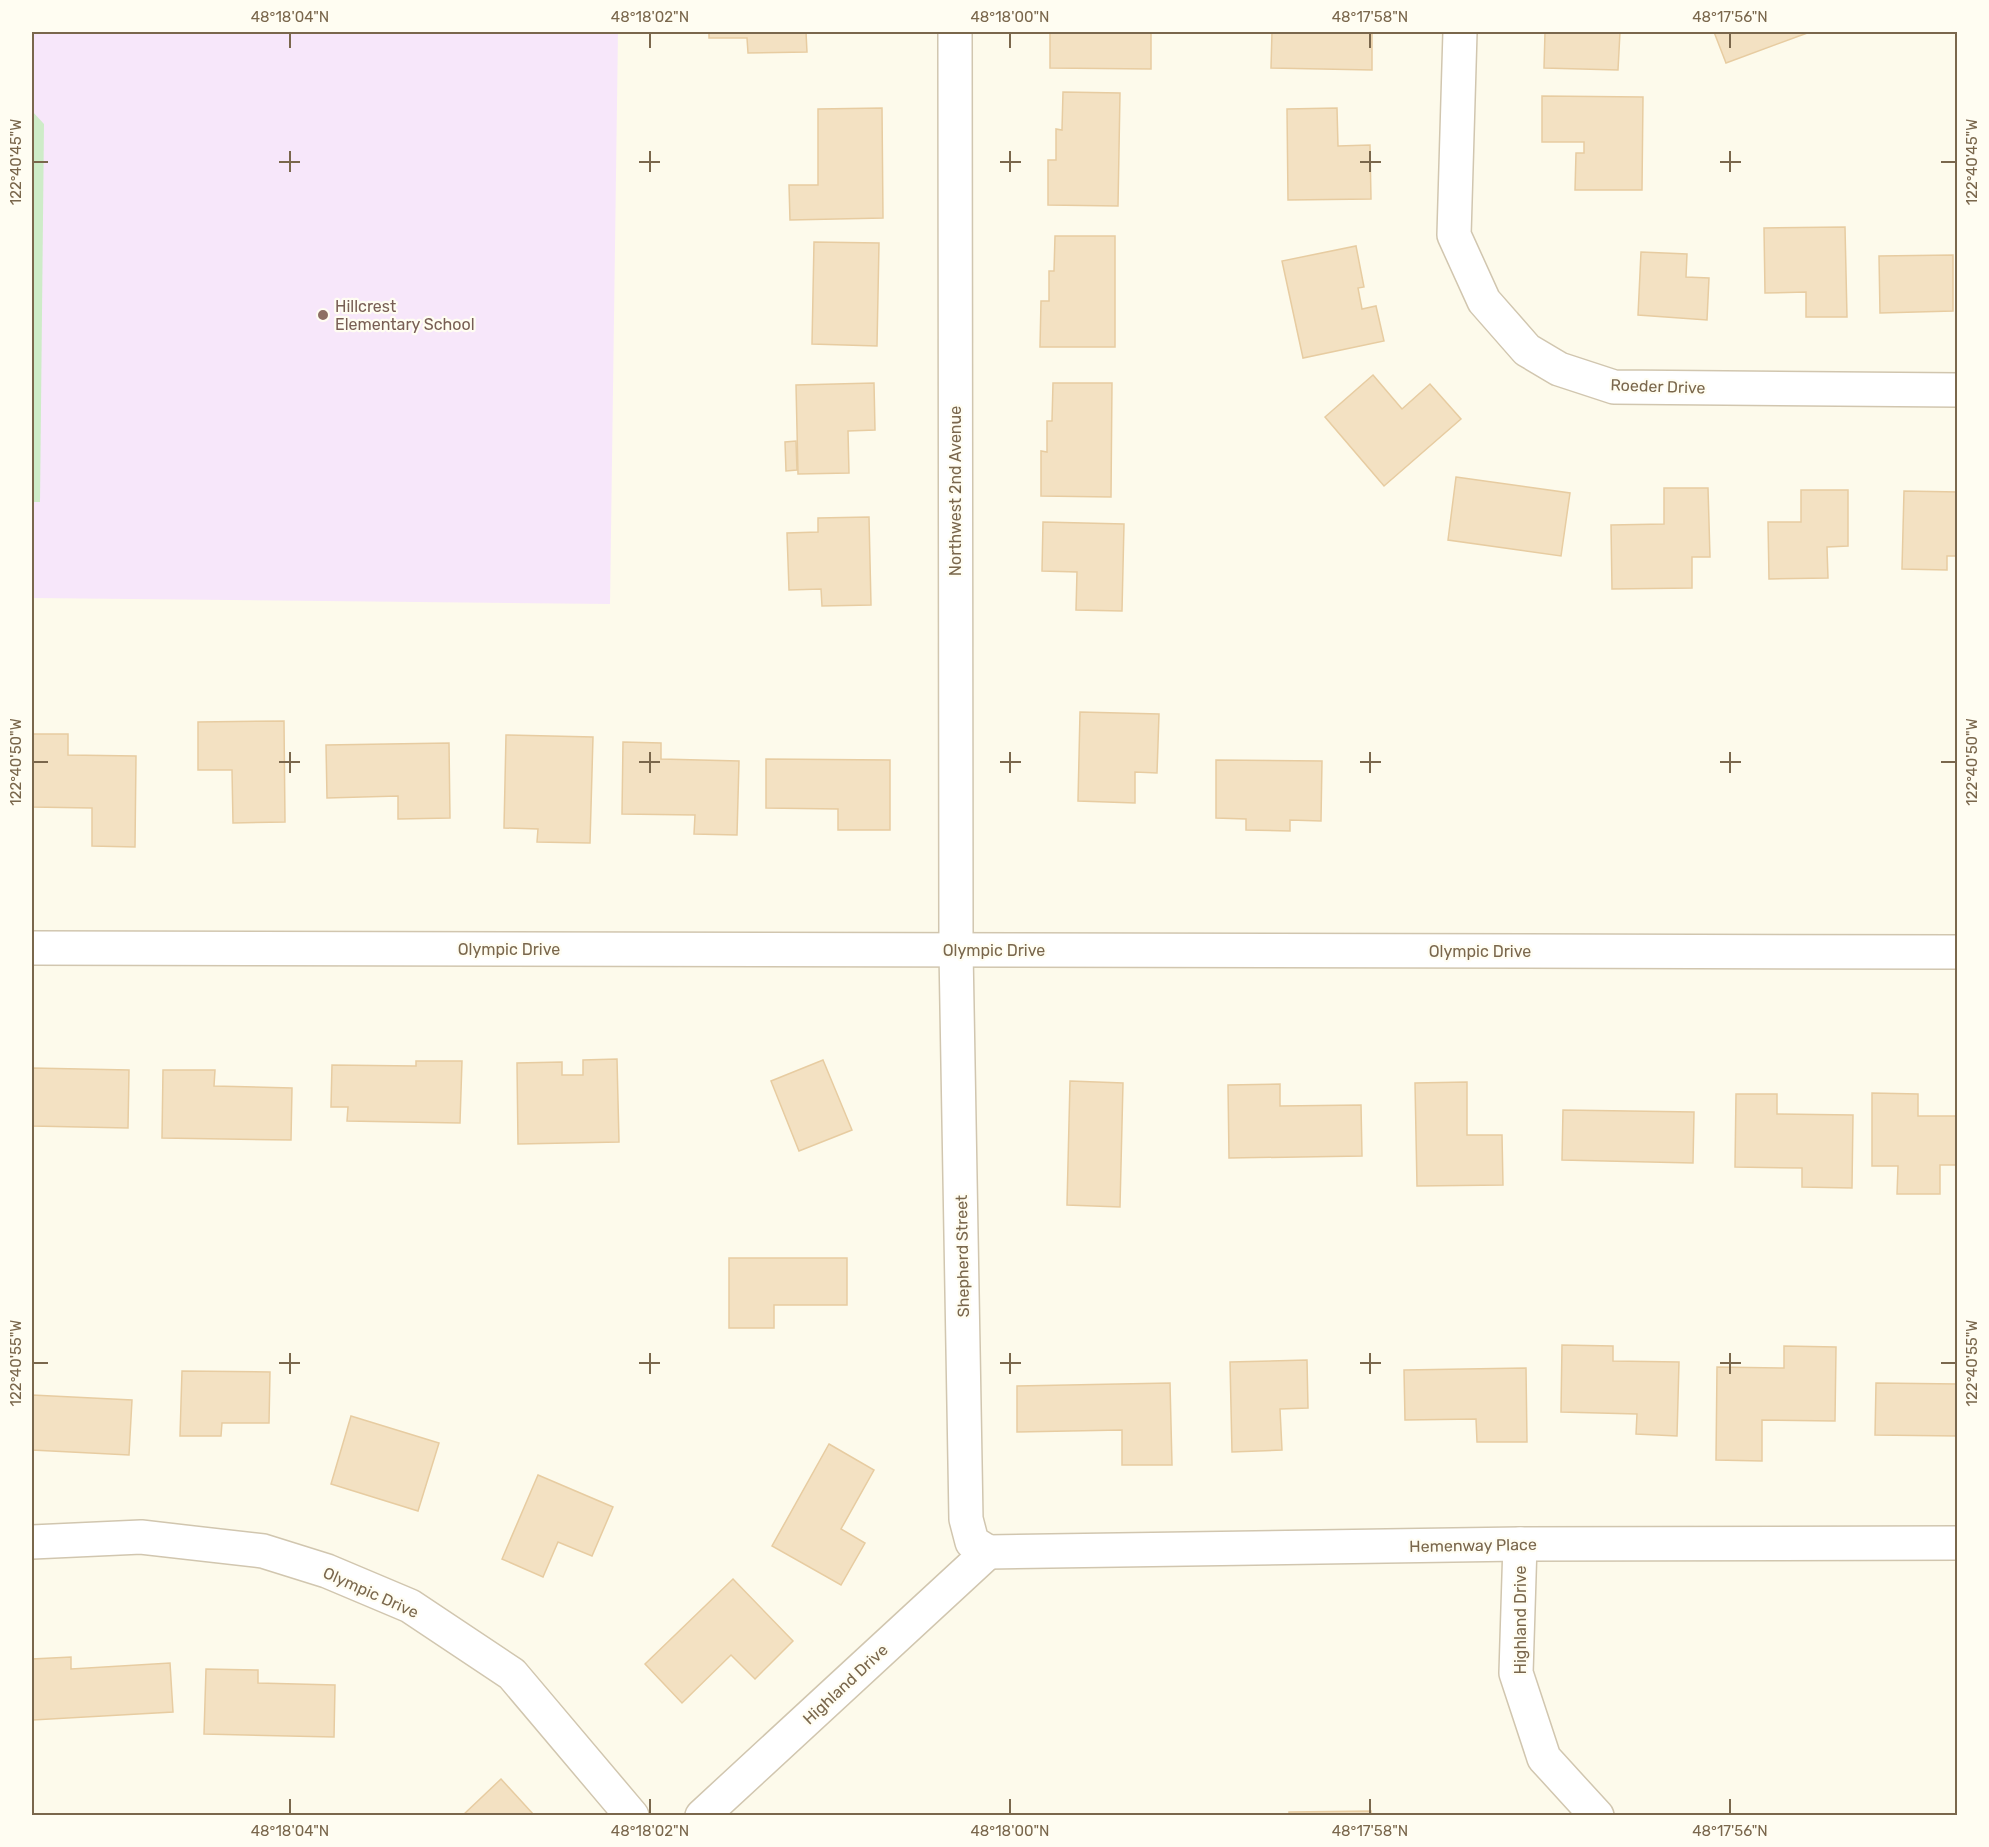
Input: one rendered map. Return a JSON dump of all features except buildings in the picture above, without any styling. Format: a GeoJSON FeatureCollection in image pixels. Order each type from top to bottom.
{"type":"FeatureCollection","features":[{"type":"Feature","properties":{"kind":"street","name":"Northwest 2nd Avenue"},"geometry":{"type":"LineString","coordinates":[[955,32],[956,950]]}},
{"type":"Feature","properties":{"kind":"street","name":"Roeder Drive"},"geometry":{"type":"LineString","coordinates":[[1460,32],[1454,235],[1484,301],[1527,350],[1559,369],[1614,387],[1958,390]]}},
{"type":"Feature","properties":{"kind":"street","name":"Olympic Drive"},"geometry":{"type":"LineString","coordinates":[[32,948],[1958,952]]}},
{"type":"Feature","properties":{"kind":"street","name":"Shepherd Street"},"geometry":{"type":"LineString","coordinates":[[956,950],[966,1519],[972,1542],[988,1552]]}},
{"type":"Feature","properties":{"kind":"street","name":"Olympic Drive"},"geometry":{"type":"LineString","coordinates":[[32,1542],[141,1537],[263,1551],[327,1571],[410,1606],[512,1674],[632,1815]]}},
{"type":"Feature","properties":{"kind":"street","name":"Hemenway Place"},"geometry":{"type":"LineString","coordinates":[[988,1552],[1520,1544],[1958,1543]]}},
{"type":"Feature","properties":{"kind":"street","name":"Highland Drive"},"geometry":{"type":"LineString","coordinates":[[1520,1544],[1516,1673],[1544,1758],[1597,1815]]}},
{"type":"Feature","properties":{"kind":"street","name":"Highland Drive"},"geometry":{"type":"LineString","coordinates":[[702,1815],[988,1552]]}},
{"type":"Feature","properties":{"kind":"shaded area","name":"Hillcrest Elementary School"},"geometry":{"type":"Polygon","coordinates":[[[32,32],[618,32],[610,604],[32,598],[32,32]]]}},
{"type":"Feature","properties":{"kind":"green space"},"geometry":{"type":"Polygon","coordinates":[[[32,111],[44,124],[40,502],[32,502],[32,111]]]}},
{"type":"Feature","properties":{"kind":"place","name":"Hillcrest Elementary School"},"geometry":{"type":"Point","coordinates":[323,315]}}]}
